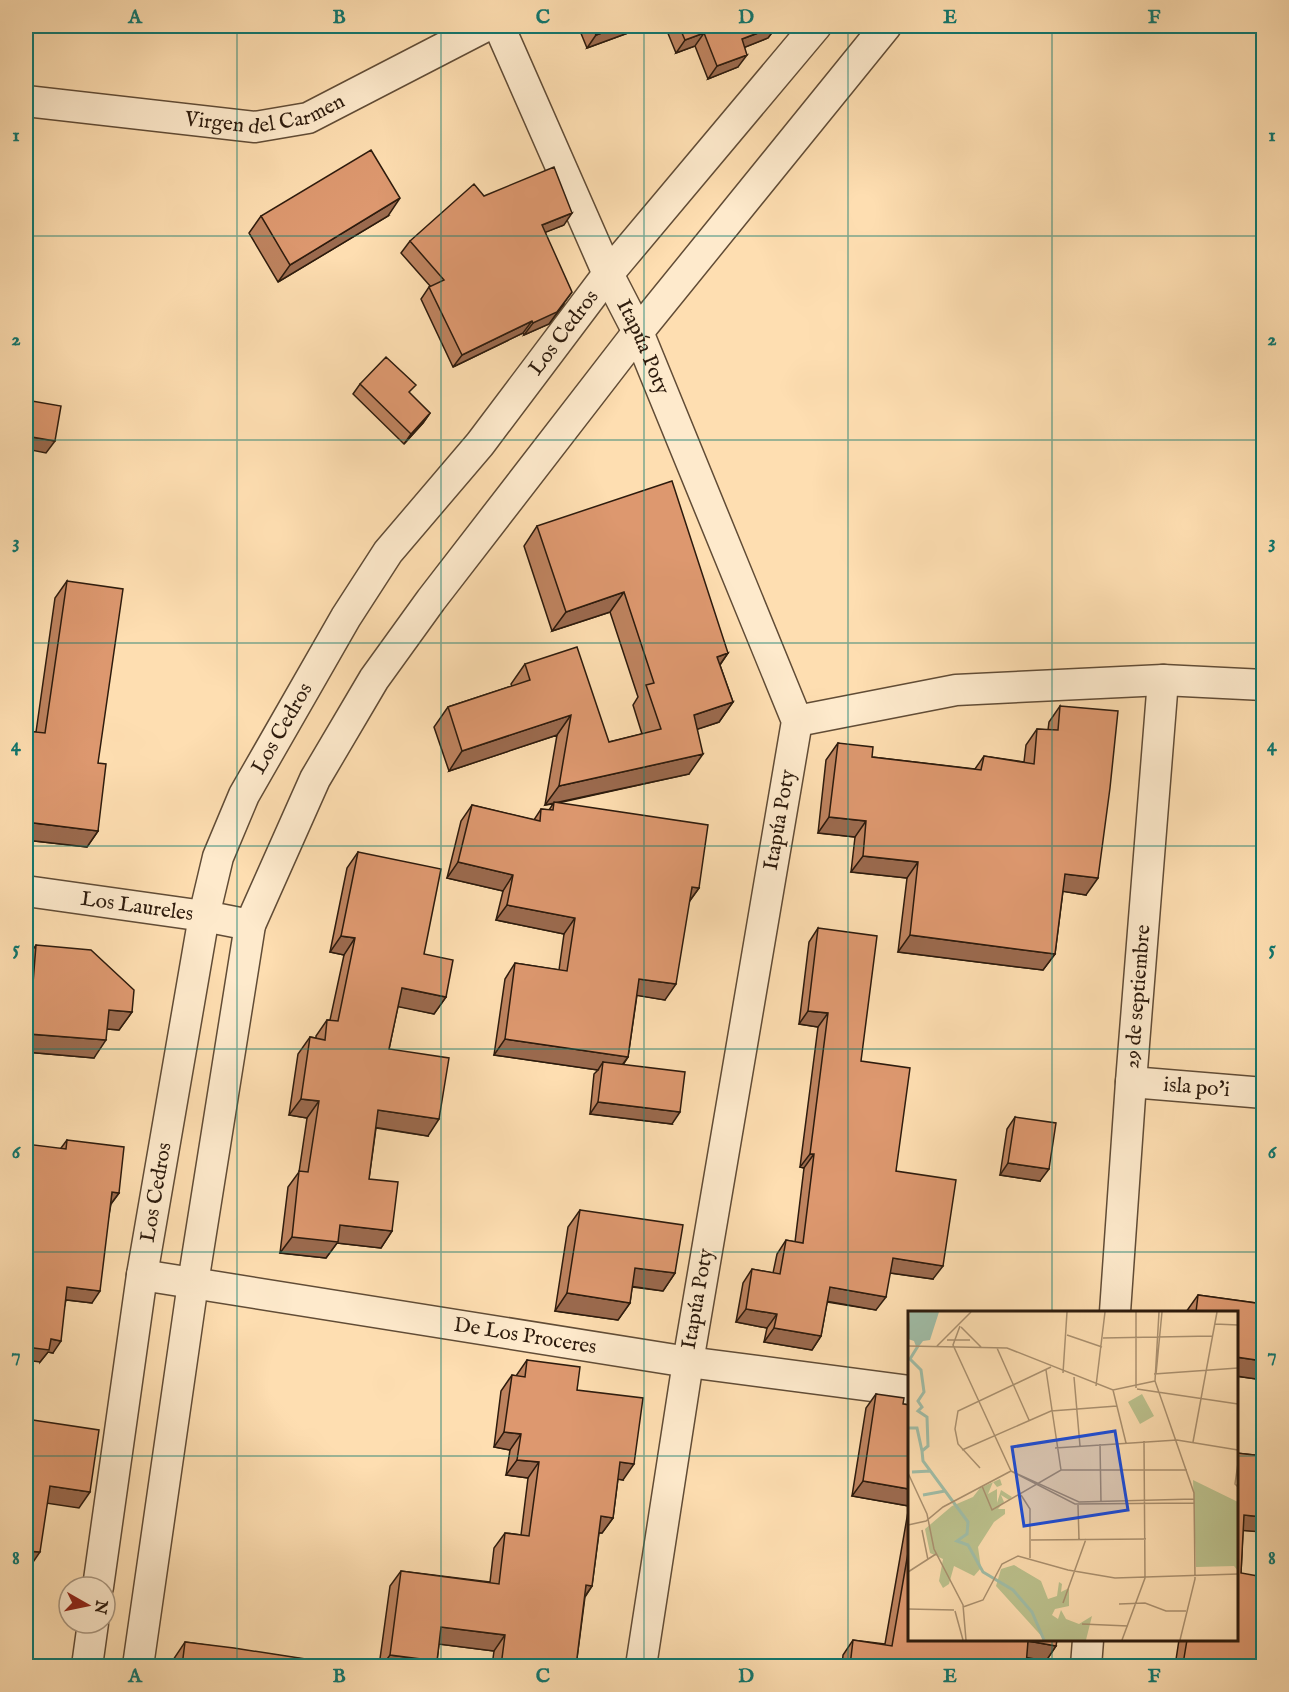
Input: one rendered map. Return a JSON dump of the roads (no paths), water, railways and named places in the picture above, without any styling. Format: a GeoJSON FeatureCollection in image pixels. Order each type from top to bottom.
{"type":"FeatureCollection","features":[{"type":"Feature","properties":{"kind":"street","name":"Virgen del Carmen"},"geometry":{"type":"LineString","coordinates":[[26,101],[255,127],[308,118],[486,26]]}},
{"type":"Feature","properties":{"kind":"street","name":"Itapúa Poty"},"geometry":{"type":"LineString","coordinates":[[499,26],[608,274],[638,332],[797,721],[688,1362],[641,1666]]}},
{"type":"Feature","properties":{"kind":"street","name":"Los Cedros"},"geometry":{"type":"LineString","coordinates":[[100,1575],[142,1275],[204,916],[218,857],[244,795],[346,617],[388,552],[480,444],[608,274],[816,26]]}},
{"type":"Feature","properties":{"kind":"street"},"geometry":{"type":"LineString","coordinates":[[138,1666],[193,1283],[250,925],[315,779],[374,680],[431,600],[638,332],[886,26]]}},
{"type":"Feature","properties":{"kind":"street"},"geometry":{"type":"LineString","coordinates":[[797,721],[956,690],[1163,680],[1263,686]]}},
{"type":"Feature","properties":{"kind":"street","name":"29 de septiembre"},"geometry":{"type":"LineString","coordinates":[[1115,1311],[1163,680]]}},
{"type":"Feature","properties":{"kind":"street","name":"Los Laureles"},"geometry":{"type":"LineString","coordinates":[[26,891],[204,916],[250,925]]}},
{"type":"Feature","properties":{"kind":"street","name":"isla po'i"},"geometry":{"type":"LineString","coordinates":[[1131,1082],[1263,1093]]}},
{"type":"Feature","properties":{"kind":"street","name":"De Los Proceres"},"geometry":{"type":"LineString","coordinates":[[142,1275],[688,1362],[908,1391]]}},
{"type":"Feature","properties":{"kind":"street"},"geometry":{"type":"LineString","coordinates":[[87,1666],[91,1635]]}},
{"type":"Feature","properties":{"kind":"street"},"geometry":{"type":"LineString","coordinates":[[1086,1666],[1088,1641]]}}]}
